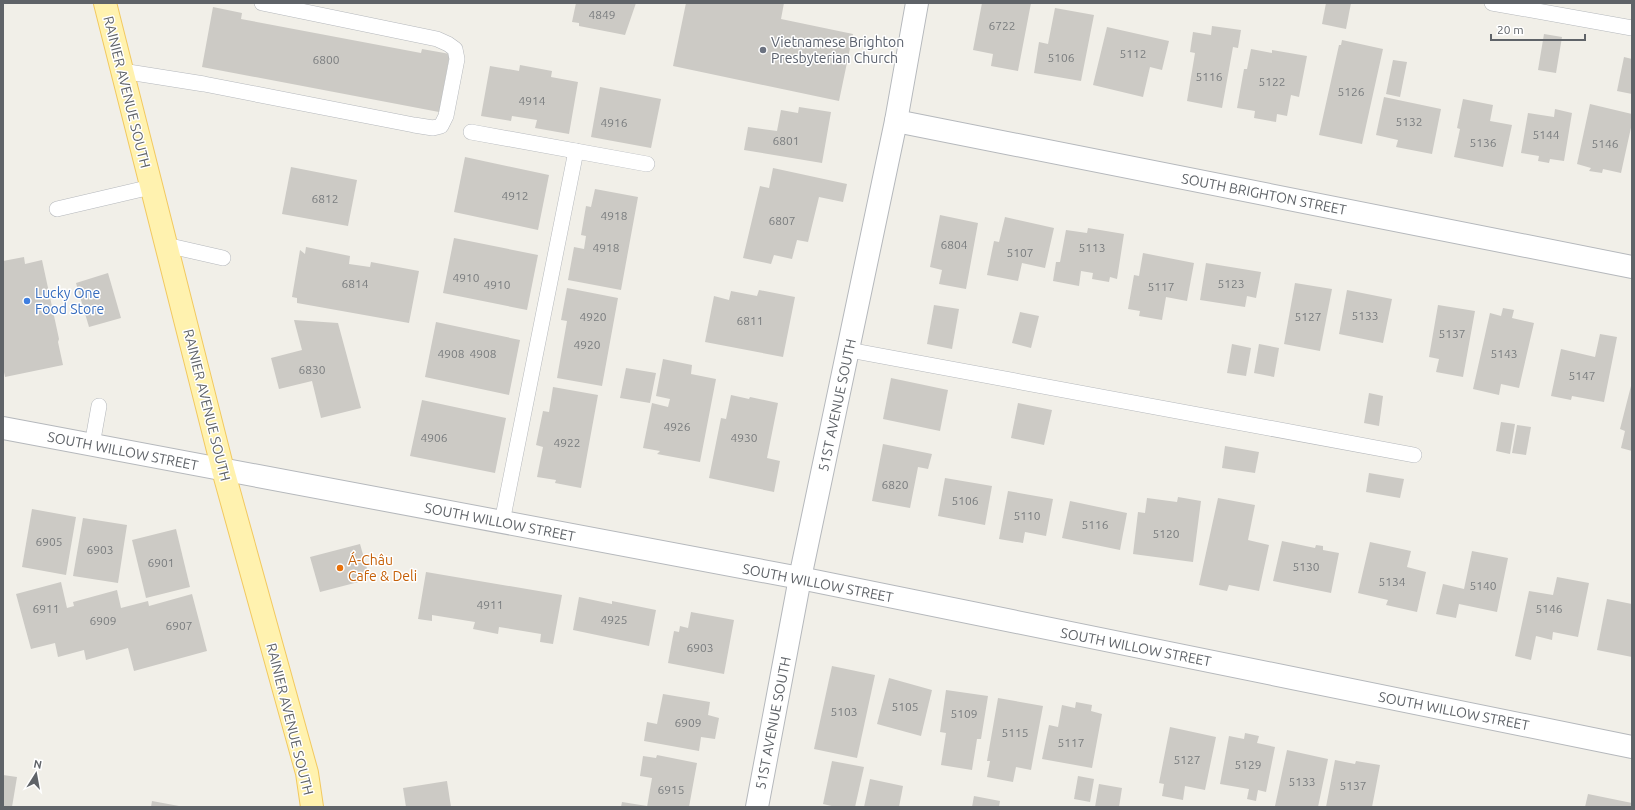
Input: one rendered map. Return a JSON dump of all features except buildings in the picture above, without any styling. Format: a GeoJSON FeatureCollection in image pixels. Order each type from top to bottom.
{"type":"FeatureCollection","features":[{"type":"Feature","properties":{"kind":"main road","name":"RAINIER AVENUE SOUTH"},"geometry":{"type":"LineString","coordinates":[[105,3],[223,470],[306,773],[312,807]]}},
{"type":"Feature","properties":{"kind":"street","name":"51ST AVENUE SOUTH"},"geometry":{"type":"LineString","coordinates":[[758,807],[800,578],[896,121],[917,3]]}},
{"type":"Feature","properties":{"kind":"street","name":"SOUTH BRIGHTON STREET"},"geometry":{"type":"LineString","coordinates":[[896,121],[1632,267]]}},
{"type":"Feature","properties":{"kind":"street","name":"SOUTH WILLOW STREET"},"geometry":{"type":"LineString","coordinates":[[3,428],[800,578],[1632,747]]}},
{"type":"Feature","properties":{"kind":"lane"},"geometry":{"type":"LineString","coordinates":[[122,71],[204,84],[414,125],[433,128],[441,126],[446,116],[457,59],[455,49],[448,44],[421,35],[262,3]]}},
{"type":"Feature","properties":{"kind":"lane"},"geometry":{"type":"LineString","coordinates":[[1492,3],[1632,28]]}},
{"type":"Feature","properties":{"kind":"lane"},"geometry":{"type":"LineString","coordinates":[[471,132],[647,164]]}},
{"type":"Feature","properties":{"kind":"lane"},"geometry":{"type":"LineString","coordinates":[[502,522],[576,151]]}},
{"type":"Feature","properties":{"kind":"lane"},"geometry":{"type":"LineString","coordinates":[[57,209],[151,187]]}},
{"type":"Feature","properties":{"kind":"lane"},"geometry":{"type":"LineString","coordinates":[[166,245],[223,258]]}},
{"type":"Feature","properties":{"kind":"lane"},"geometry":{"type":"LineString","coordinates":[[849,350],[1414,455]]}},
{"type":"Feature","properties":{"kind":"lane"},"geometry":{"type":"LineString","coordinates":[[92,445],[98,406]]}},
{"type":"Feature","properties":{"kind":"place","name":"Vietnamese Brighton Presbyterian Church"},"geometry":{"type":"Point","coordinates":[763,50]}},
{"type":"Feature","properties":{"kind":"place","name":"Lucky One Food Store"},"geometry":{"type":"Point","coordinates":[27,301]}},
{"type":"Feature","properties":{"kind":"place","name":"Á-Châu Cafe & Deli"},"geometry":{"type":"Point","coordinates":[340,568]}}]}
